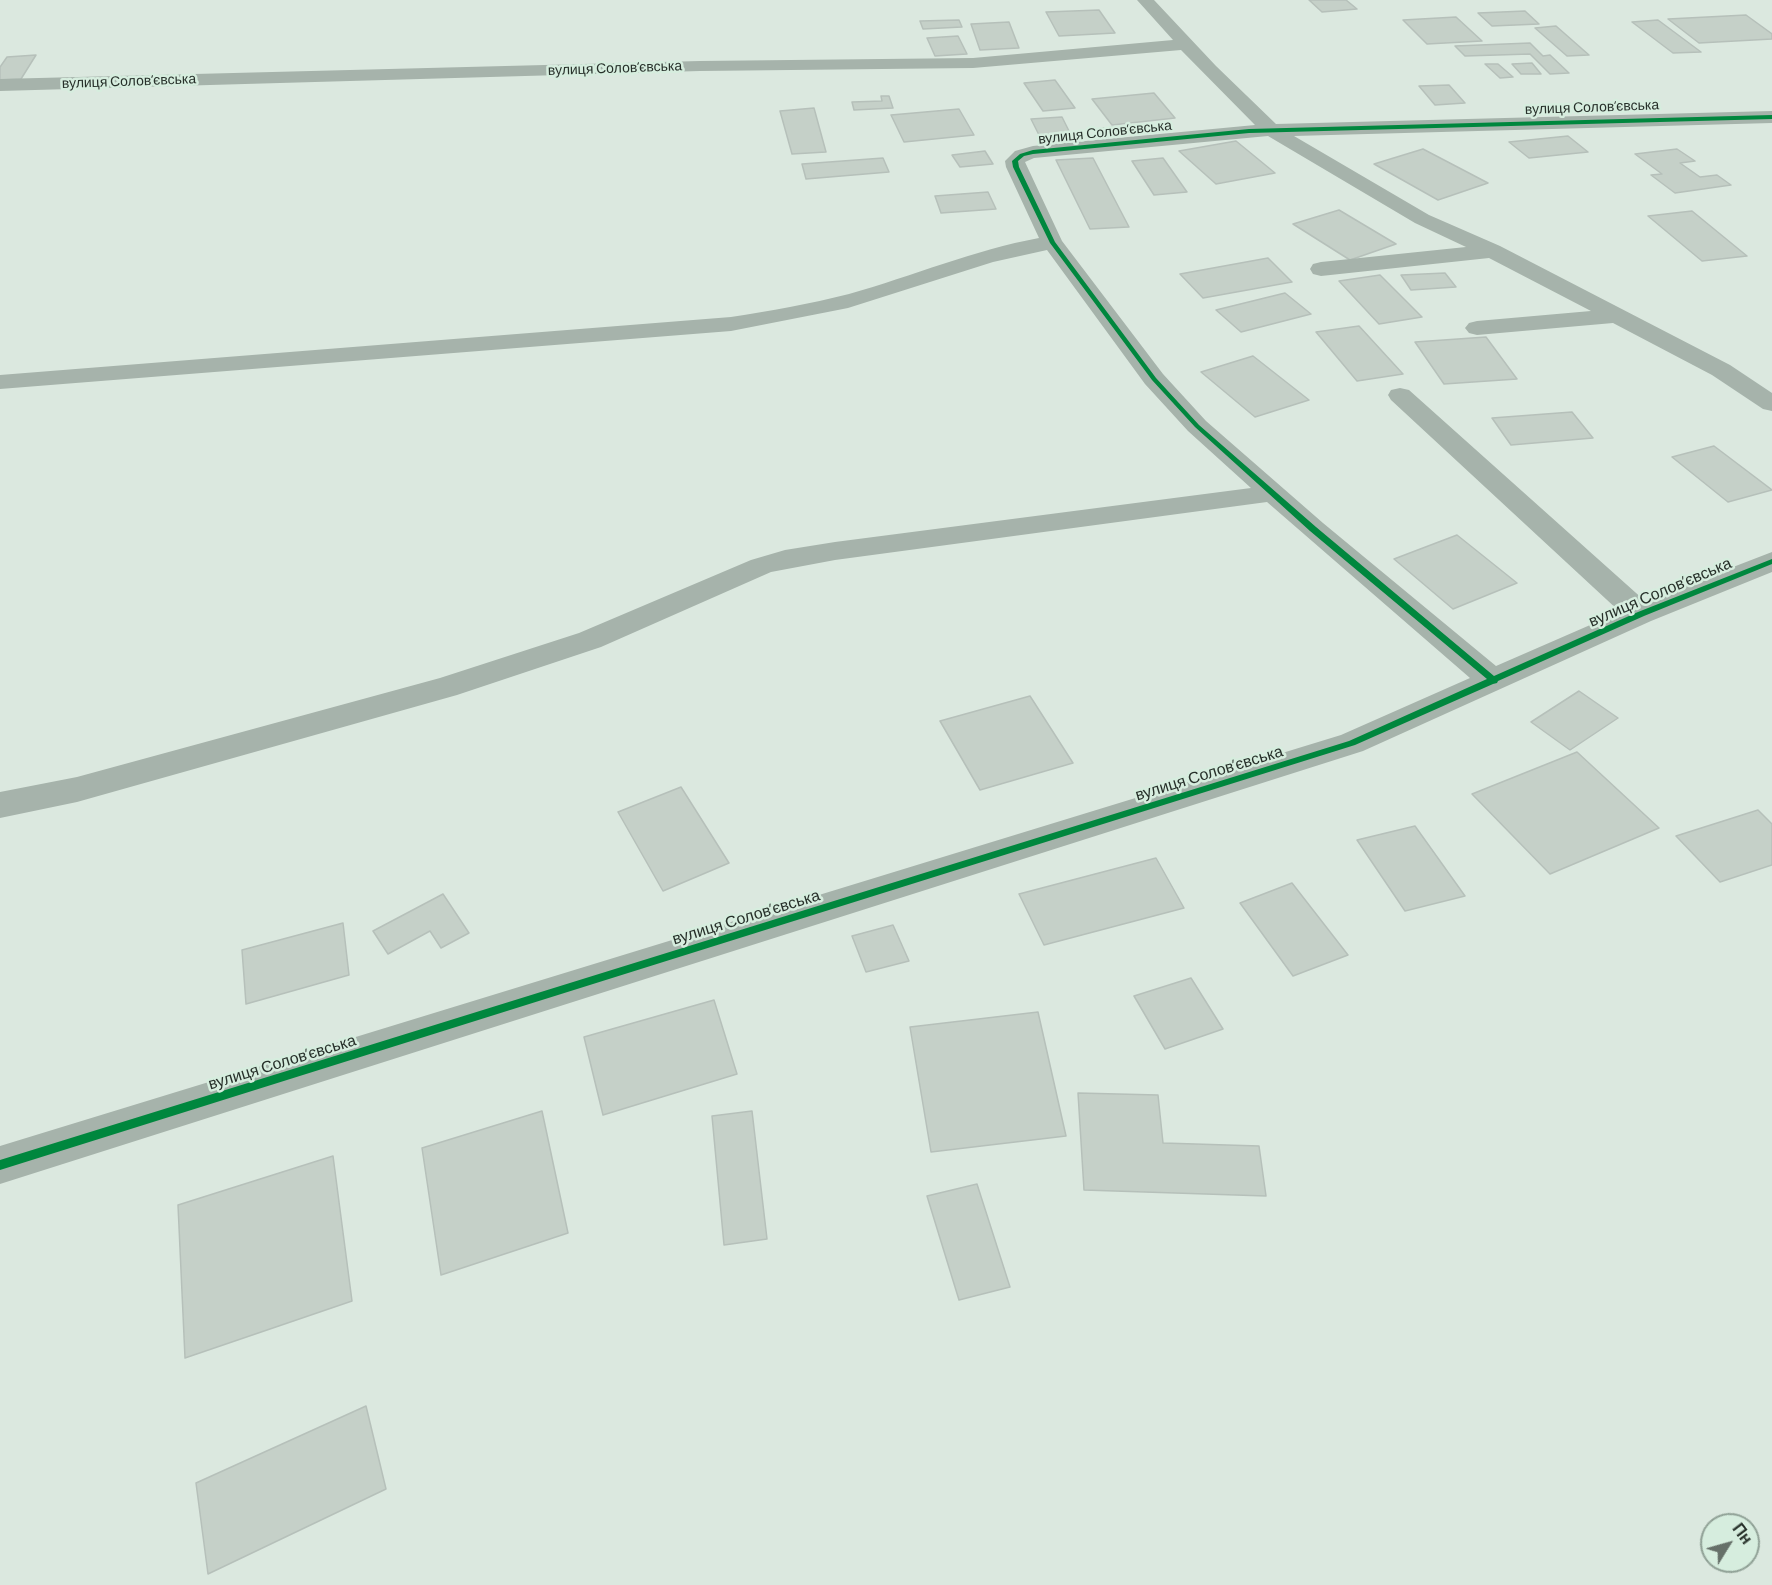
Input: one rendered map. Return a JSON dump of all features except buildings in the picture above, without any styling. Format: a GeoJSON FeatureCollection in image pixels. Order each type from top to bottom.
{"type":"FeatureCollection","features":[{"type":"Feature","properties":{"kind":"street"},"geometry":{"type":"LineString","coordinates":[[1145,0],[1210,70],[1271,130],[1422,219],[1492,251],[1721,370],[1772,404]]}},
{"type":"Feature","properties":{"kind":"street","name":"вулиця Соловʼєвська"},"geometry":{"type":"LineString","coordinates":[[0,85],[700,66],[973,63],[1186,44]]}},
{"type":"Feature","properties":{"kind":"street","name":"вулиця Соловʼєвська"},"geometry":{"type":"LineString","coordinates":[[1494,681],[1197,426],[1154,379],[1052,242],[1014,164],[1022,155],[1034,152],[1271,130],[1772,117]]}},
{"type":"Feature","properties":{"kind":"street"},"geometry":{"type":"LineString","coordinates":[[0,382],[731,324],[816,310],[875,294],[974,260],[1052,242]]}},
{"type":"Feature","properties":{"kind":"street"},"geometry":{"type":"LineString","coordinates":[[1321,269],[1492,251]]}},
{"type":"Feature","properties":{"kind":"street"},"geometry":{"type":"LineString","coordinates":[[1477,328],[1617,316]]}},
{"type":"Feature","properties":{"kind":"street"},"geometry":{"type":"LineString","coordinates":[[1400,395],[1641,614]]}},
{"type":"Feature","properties":{"kind":"street"},"geometry":{"type":"LineString","coordinates":[[0,805],[63,794],[198,755],[378,708],[504,670],[592,639],[729,578],[773,563],[859,548],[1274,493]]}},
{"type":"Feature","properties":{"kind":"street","name":"вулиця Соловʼєвська"},"geometry":{"type":"LineString","coordinates":[[0,1165],[1352,743],[1641,614],[1772,561]]}},
{"type":"Feature","properties":{"kind":"cycle path"},"geometry":{"type":"LineString","coordinates":[[1494,681],[1313,529],[1197,426],[1154,379],[1052,242],[1015,161],[1022,155],[1033,152],[1249,131],[1772,117]]}},
{"type":"Feature","properties":{"kind":"cycle path"},"geometry":{"type":"LineString","coordinates":[[0,1165],[1352,743],[1641,614],[1772,561]]}}]}
